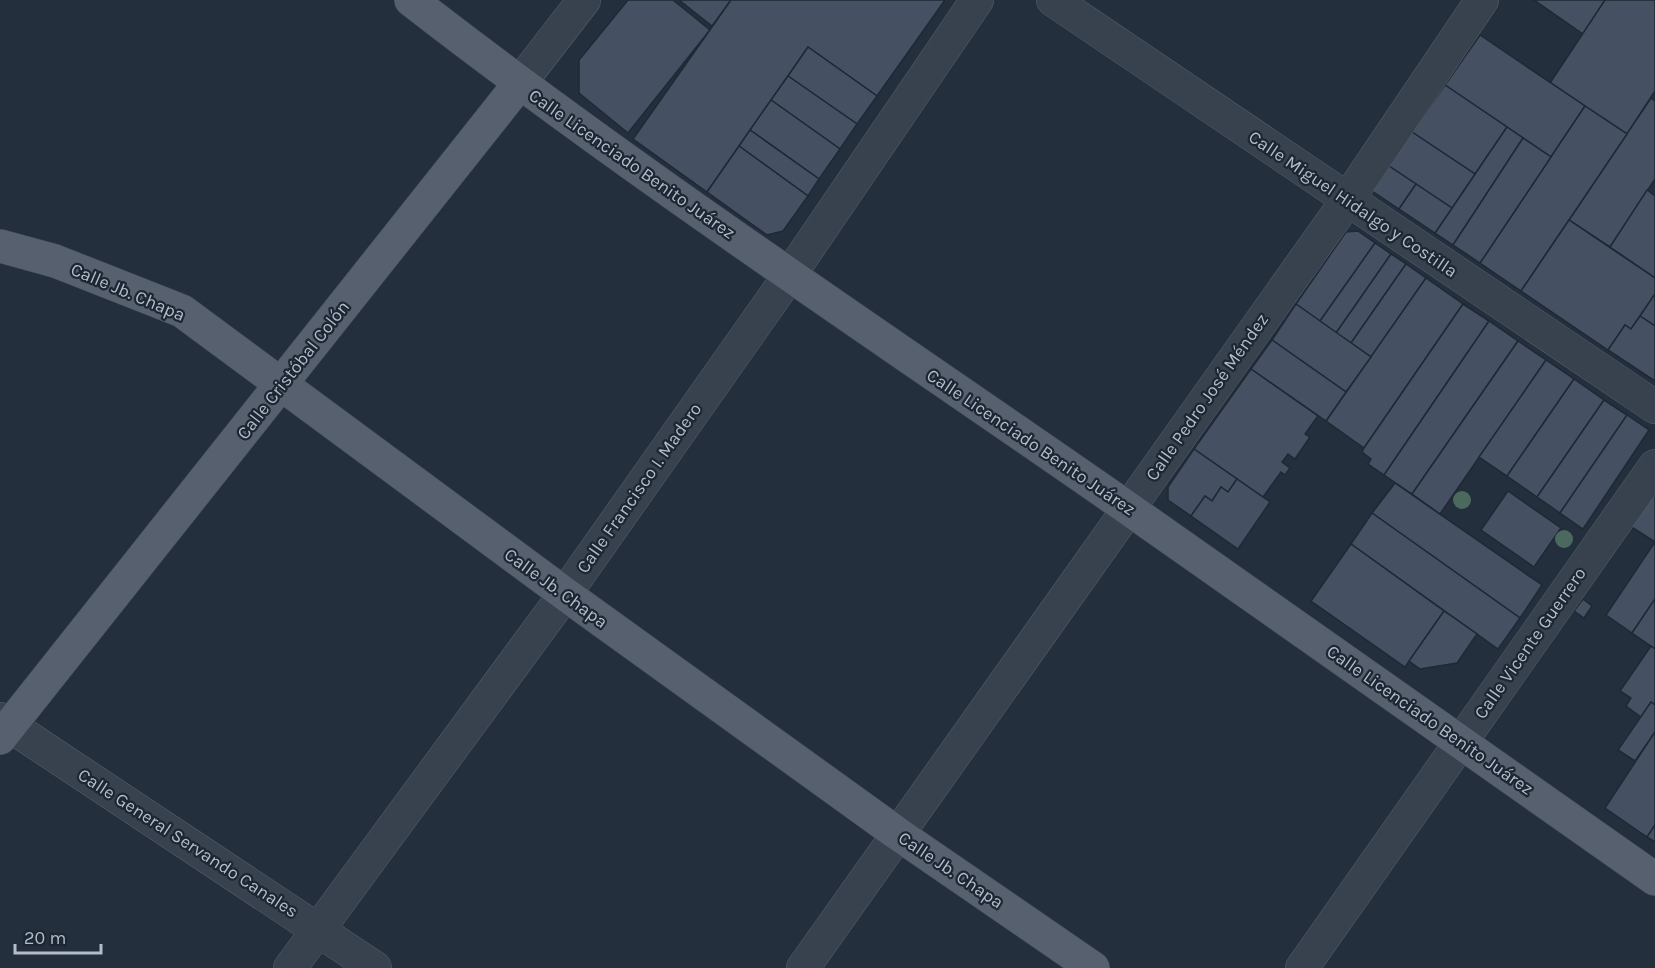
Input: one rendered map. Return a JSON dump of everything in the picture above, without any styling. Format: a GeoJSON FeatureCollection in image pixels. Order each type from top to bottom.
{"type":"FeatureCollection","features":[{"type":"Feature","properties":{"kind":"main road","name":"Calle Licenciado Benito Juárez"},"geometry":{"type":"LineString","coordinates":[[411,0],[519,84],[789,276],[1129,508],[1655,879]]}},
{"type":"Feature","properties":{"kind":"main road","name":"Calle Cristóbal Colón"},"geometry":{"type":"LineString","coordinates":[[3,727],[280,386],[519,84]]}},
{"type":"Feature","properties":{"kind":"main road","name":"Calle Jb. Chapa"},"geometry":{"type":"LineString","coordinates":[[0,246],[55,261],[182,311],[280,386],[565,594],[898,834],[1093,968]]}},
{"type":"Feature","properties":{"kind":"street","name":"Calle Cristóbal Colón"},"geometry":{"type":"LineString","coordinates":[[519,84],[584,0]]}},
{"type":"Feature","properties":{"kind":"street","name":"Calle Francisco I. Madero"},"geometry":{"type":"LineString","coordinates":[[290,968],[565,594],[789,276],[977,0]]}},
{"type":"Feature","properties":{"kind":"street","name":"Calle Miguel Hidalgo y Costilla"},"geometry":{"type":"LineString","coordinates":[[1053,0],[1655,407]]}},
{"type":"Feature","properties":{"kind":"street","name":"Calle Pedro José Méndez"},"geometry":{"type":"LineString","coordinates":[[803,968],[1346,200],[1482,0]]}},
{"type":"Feature","properties":{"kind":"street","name":"Calle Vicente Guerrero"},"geometry":{"type":"LineString","coordinates":[[1302,968],[1655,466]]}},
{"type":"Feature","properties":{"kind":"street","name":"Calle General Servando Canales"},"geometry":{"type":"LineString","coordinates":[[3,727],[318,928],[375,968]]}},
{"type":"Feature","properties":{"kind":"building"},"geometry":{"type":"Polygon","coordinates":[[[628,0],[673,0],[710,30],[628,133],[579,93],[579,60],[628,0]]]}},
{"type":"Feature","properties":{"kind":"building"},"geometry":{"type":"Polygon","coordinates":[[[679,0],[731,0],[712,26],[679,0]]]}},
{"type":"Feature","properties":{"kind":"building"},"geometry":{"type":"Polygon","coordinates":[[[731,0],[945,0],[877,96],[808,47],[707,192],[633,139],[731,0]]]}},
{"type":"Feature","properties":{"kind":"building"},"geometry":{"type":"Polygon","coordinates":[[[1534,0],[1605,0],[1583,34],[1534,0]]]}},
{"type":"Feature","properties":{"kind":"building"},"geometry":{"type":"Polygon","coordinates":[[[1605,0],[1655,0],[1655,91],[1627,134],[1550,83],[1605,0]]]}},
{"type":"Feature","properties":{"kind":"building"},"geometry":{"type":"Polygon","coordinates":[[[1480,35],[1585,106],[1551,157],[1445,85],[1480,35]]]}},
{"type":"Feature","properties":{"kind":"building"},"geometry":{"type":"Polygon","coordinates":[[[808,47],[877,96],[857,124],[788,76],[808,47]]]}},
{"type":"Feature","properties":{"kind":"building"},"geometry":{"type":"Polygon","coordinates":[[[788,76],[857,124],[840,149],[771,100],[788,76]]]}},
{"type":"Feature","properties":{"kind":"building"},"geometry":{"type":"Polygon","coordinates":[[[1445,85],[1507,127],[1475,174],[1412,132],[1445,85]]]}},
{"type":"Feature","properties":{"kind":"building"},"geometry":{"type":"Polygon","coordinates":[[[1651,98],[1655,101],[1655,179],[1610,247],[1569,220],[1651,98]]]}},
{"type":"Feature","properties":{"kind":"building"},"geometry":{"type":"Polygon","coordinates":[[[771,100],[840,149],[819,179],[750,130],[771,100]]]}},
{"type":"Feature","properties":{"kind":"building"},"geometry":{"type":"Polygon","coordinates":[[[1585,106],[1627,134],[1521,291],[1480,263],[1585,106]]]}},
{"type":"Feature","properties":{"kind":"building"},"geometry":{"type":"Polygon","coordinates":[[[1507,127],[1523,138],[1453,245],[1435,233],[1507,127]]]}},
{"type":"Feature","properties":{"kind":"building"},"geometry":{"type":"Polygon","coordinates":[[[750,130],[819,179],[808,196],[739,146],[750,130]]]}},
{"type":"Feature","properties":{"kind":"building"},"geometry":{"type":"Polygon","coordinates":[[[1412,132],[1475,174],[1452,208],[1389,166],[1412,132]]]}},
{"type":"Feature","properties":{"kind":"building"},"geometry":{"type":"Polygon","coordinates":[[[1523,138],[1551,157],[1480,263],[1453,245],[1523,138]]]}},
{"type":"Feature","properties":{"kind":"building"},"geometry":{"type":"Polygon","coordinates":[[[739,146],[808,196],[783,231],[767,235],[707,192],[739,146]]]}},
{"type":"Feature","properties":{"kind":"building"},"geometry":{"type":"Polygon","coordinates":[[[1389,166],[1416,184],[1399,209],[1372,191],[1389,166]]]}},
{"type":"Feature","properties":{"kind":"building"},"geometry":{"type":"Polygon","coordinates":[[[1416,184],[1452,208],[1435,233],[1399,209],[1416,184]]]}},
{"type":"Feature","properties":{"kind":"building"},"geometry":{"type":"Polygon","coordinates":[[[1647,190],[1655,196],[1655,278],[1610,247],[1647,190]]]}},
{"type":"Feature","properties":{"kind":"building"},"geometry":{"type":"Polygon","coordinates":[[[1569,220],[1655,278],[1655,294],[1631,329],[1625,325],[1608,350],[1521,291],[1569,220]]]}},
{"type":"Feature","properties":{"kind":"building"},"geometry":{"type":"Polygon","coordinates":[[[1358,231],[1375,243],[1320,321],[1296,304],[1346,232],[1358,231]]]}},
{"type":"Feature","properties":{"kind":"building"},"geometry":{"type":"Polygon","coordinates":[[[1375,243],[1391,254],[1336,333],[1320,321],[1375,243]]]}},
{"type":"Feature","properties":{"kind":"building"},"geometry":{"type":"Polygon","coordinates":[[[1391,254],[1406,264],[1351,343],[1336,333],[1391,254]]]}},
{"type":"Feature","properties":{"kind":"building"},"geometry":{"type":"Polygon","coordinates":[[[1406,264],[1426,278],[1371,357],[1351,343],[1406,264]]]}},
{"type":"Feature","properties":{"kind":"building"},"geometry":{"type":"Polygon","coordinates":[[[1426,278],[1463,304],[1364,448],[1326,421],[1426,278]]]}},
{"type":"Feature","properties":{"kind":"building"},"geometry":{"type":"Polygon","coordinates":[[[1655,294],[1655,326],[1640,316],[1655,294]]]}},
{"type":"Feature","properties":{"kind":"building"},"geometry":{"type":"Polygon","coordinates":[[[1296,304],[1371,357],[1346,392],[1272,340],[1296,304]]]}},
{"type":"Feature","properties":{"kind":"building"},"geometry":{"type":"Polygon","coordinates":[[[1463,304],[1489,321],[1384,475],[1368,464],[1371,459],[1362,452],[1463,304]]]}},
{"type":"Feature","properties":{"kind":"building"},"geometry":{"type":"Polygon","coordinates":[[[1640,316],[1655,326],[1655,381],[1608,350],[1625,325],[1631,329],[1640,316]]]}},
{"type":"Feature","properties":{"kind":"building"},"geometry":{"type":"Polygon","coordinates":[[[1489,321],[1518,341],[1412,494],[1384,475],[1489,321]]]}},
{"type":"Feature","properties":{"kind":"building"},"geometry":{"type":"Polygon","coordinates":[[[1272,340],[1346,392],[1326,421],[1251,369],[1272,340]]]}},
{"type":"Feature","properties":{"kind":"building"},"geometry":{"type":"Polygon","coordinates":[[[1518,341],[1546,360],[1440,514],[1412,494],[1518,341]]]}},
{"type":"Feature","properties":{"kind":"building"},"geometry":{"type":"Polygon","coordinates":[[[1546,360],[1574,379],[1507,476],[1479,457],[1546,360]]]}},
{"type":"Feature","properties":{"kind":"building"},"geometry":{"type":"Polygon","coordinates":[[[1251,369],[1318,416],[1305,434],[1310,437],[1295,459],[1288,454],[1282,462],[1290,468],[1285,475],[1281,472],[1263,497],[1194,449],[1251,369]]]}},
{"type":"Feature","properties":{"kind":"building"},"geometry":{"type":"Polygon","coordinates":[[[1574,379],[1604,400],[1537,497],[1507,476],[1574,379]]]}},
{"type":"Feature","properties":{"kind":"building"},"geometry":{"type":"Polygon","coordinates":[[[1604,400],[1627,415],[1560,513],[1537,497],[1604,400]]]}},
{"type":"Feature","properties":{"kind":"building"},"geometry":{"type":"Polygon","coordinates":[[[1627,415],[1649,430],[1583,529],[1560,513],[1627,415]]]}},
{"type":"Feature","properties":{"kind":"building"},"geometry":{"type":"Polygon","coordinates":[[[1194,449],[1237,479],[1228,492],[1221,487],[1212,501],[1205,496],[1191,516],[1168,500],[1168,487],[1194,449]]]}},
{"type":"Feature","properties":{"kind":"building"},"geometry":{"type":"Polygon","coordinates":[[[1237,479],[1270,502],[1238,549],[1191,516],[1205,496],[1212,501],[1221,487],[1228,492],[1237,479]]]}},
{"type":"Feature","properties":{"kind":"building"},"geometry":{"type":"Polygon","coordinates":[[[1395,483],[1542,585],[1520,618],[1372,513],[1395,483]]]}},
{"type":"Feature","properties":{"kind":"building"},"geometry":{"type":"Polygon","coordinates":[[[1655,483],[1655,542],[1627,524],[1655,483]]]}},
{"type":"Feature","properties":{"kind":"building"},"geometry":{"type":"Polygon","coordinates":[[[1508,491],[1561,528],[1534,567],[1481,530],[1508,491]]]}},
{"type":"Feature","properties":{"kind":"building"},"geometry":{"type":"Polygon","coordinates":[[[1372,513],[1520,618],[1498,649],[1351,544],[1372,513]]]}},
{"type":"Feature","properties":{"kind":"building"},"geometry":{"type":"Polygon","coordinates":[[[1655,542],[1655,599],[1632,633],[1606,615],[1655,542]]]}},
{"type":"Feature","properties":{"kind":"building"},"geometry":{"type":"Polygon","coordinates":[[[1351,544],[1444,611],[1405,667],[1311,601],[1351,544]]]}},
{"type":"Feature","properties":{"kind":"building"},"geometry":{"type":"Polygon","coordinates":[[[1583,599],[1592,606],[1584,618],[1574,611],[1583,599]]]}},
{"type":"Feature","properties":{"kind":"building"},"geometry":{"type":"Polygon","coordinates":[[[1655,599],[1655,649],[1632,633],[1655,599]]]}},
{"type":"Feature","properties":{"kind":"building"},"geometry":{"type":"Polygon","coordinates":[[[1444,611],[1477,634],[1457,663],[1420,669],[1409,661],[1444,611]]]}},
{"type":"Feature","properties":{"kind":"building"},"geometry":{"type":"Polygon","coordinates":[[[1651,646],[1655,649],[1655,705],[1651,702],[1641,717],[1626,706],[1631,698],[1620,691],[1651,646]]]}},
{"type":"Feature","properties":{"kind":"building"},"geometry":{"type":"Polygon","coordinates":[[[1651,702],[1655,705],[1655,732],[1635,761],[1618,750],[1651,702]]]}},
{"type":"Feature","properties":{"kind":"building"},"geometry":{"type":"Polygon","coordinates":[[[1655,732],[1655,825],[1647,837],[1605,808],[1655,732]]]}},
{"type":"Feature","properties":{"kind":"building"},"geometry":{"type":"Polygon","coordinates":[[[1655,825],[1655,842],[1647,837],[1655,825]]]}}]}
